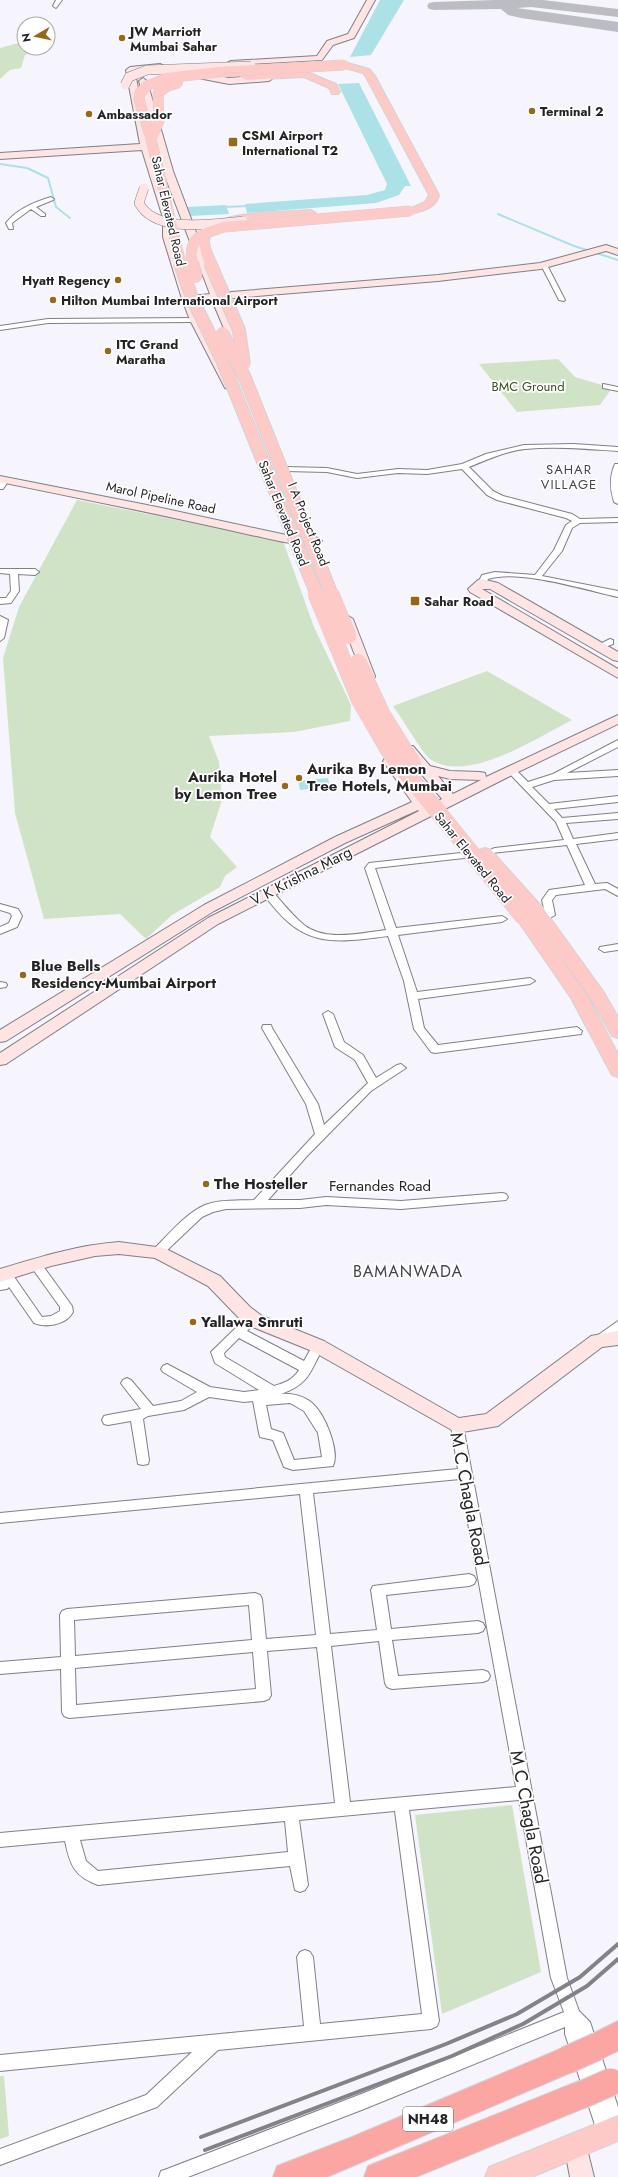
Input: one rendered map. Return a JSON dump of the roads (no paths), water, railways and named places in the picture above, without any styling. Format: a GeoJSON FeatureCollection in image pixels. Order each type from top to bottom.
{"type":"FeatureCollection","features":[{"type":"Feature","properties":{"kind":"highway","name":"NH48"},"geometry":{"type":"LineString","coordinates":[[288,2177],[355,2151],[567,2060],[608,2040]]}},
{"type":"Feature","properties":{"kind":"highway","name":"NH48"},"geometry":{"type":"LineString","coordinates":[[378,2177],[615,2081]]}},
{"type":"Feature","properties":{"kind":"main road"},"geometry":{"type":"LineString","coordinates":[[128,83],[138,73],[158,66],[319,58],[330,43],[351,36],[370,0]]}},
{"type":"Feature","properties":{"kind":"main road"},"geometry":{"type":"LineString","coordinates":[[152,145],[141,127],[138,111],[129,98],[129,77],[138,72],[162,68],[344,65]]}},
{"type":"Feature","properties":{"kind":"main road","name":"Sahar Elevated Road"},"geometry":{"type":"LineString","coordinates":[[618,1032],[597,995],[537,912],[451,814],[402,748],[373,698],[245,378],[205,300],[190,262],[191,242],[196,238],[224,227],[334,216],[410,211],[432,202],[434,195],[366,71],[344,65],[191,75],[154,82],[140,93],[139,100],[152,145],[176,251],[192,298],[222,360],[359,699],[389,751],[442,819],[522,916],[579,997],[618,1071]]}},
{"type":"Feature","properties":{"kind":"main road"},"geometry":{"type":"LineString","coordinates":[[138,73],[168,215],[168,237],[195,320],[251,427],[345,684],[362,717],[407,787],[423,808]]}},
{"type":"Feature","properties":{"kind":"main road"},"geometry":{"type":"LineString","coordinates":[[138,73],[190,73],[232,81],[313,77]]}},
{"type":"Feature","properties":{"kind":"main road"},"geometry":{"type":"LineString","coordinates":[[152,145],[159,121],[157,102],[158,92],[164,87],[182,82],[298,74],[313,77],[333,86],[335,92]]}},
{"type":"Feature","properties":{"kind":"main road"},"geometry":{"type":"LineString","coordinates":[[117,146],[141,127]]}},
{"type":"Feature","properties":{"kind":"main road"},"geometry":{"type":"LineString","coordinates":[[96,150],[117,146],[136,150],[152,145]]}},
{"type":"Feature","properties":{"kind":"main road"},"geometry":{"type":"LineString","coordinates":[[0,152],[152,145]]}},
{"type":"Feature","properties":{"kind":"main road","name":"I A Project Road"},"geometry":{"type":"LineString","coordinates":[[152,145],[168,171],[193,232],[216,297],[316,541],[377,698],[397,734],[448,797]]}},
{"type":"Feature","properties":{"kind":"main road"},"geometry":{"type":"LineString","coordinates":[[0,156],[96,150],[118,151],[139,158],[144,169],[146,182],[139,201],[142,210],[153,218],[171,223],[204,224],[311,215],[334,216]]}},
{"type":"Feature","properties":{"kind":"main road"},"geometry":{"type":"LineString","coordinates":[[245,378],[239,330],[209,260],[203,243],[204,236],[209,228],[232,221],[311,213]]}},
{"type":"Feature","properties":{"kind":"main road"},"geometry":{"type":"LineString","coordinates":[[187,299],[438,278],[544,265],[606,248],[618,252]]}},
{"type":"Feature","properties":{"kind":"main road","name":"Marol Pipeline Road"},"geometry":{"type":"LineString","coordinates":[[2,482],[157,510],[292,540],[316,541]]}},
{"type":"Feature","properties":{"kind":"main road"},"geometry":{"type":"LineString","coordinates":[[618,657],[605,644],[494,586],[482,584],[474,589],[618,674]]}},
{"type":"Feature","properties":{"kind":"main road","name":"V K Krishna Marg"},"geometry":{"type":"LineString","coordinates":[[448,797],[480,776],[618,709]]}},
{"type":"Feature","properties":{"kind":"main road","name":"V K Krishna Marg"},"geometry":{"type":"LineString","coordinates":[[0,1060],[212,914],[268,893],[423,808],[510,770],[618,719]]}},
{"type":"Feature","properties":{"kind":"main road"},"geometry":{"type":"LineString","coordinates":[[423,768],[450,775],[480,776]]}},
{"type":"Feature","properties":{"kind":"main road"},"geometry":{"type":"LineString","coordinates":[[402,812],[409,799],[407,787]]}},
{"type":"Feature","properties":{"kind":"main road","name":"V K Krishna Marg"},"geometry":{"type":"LineString","coordinates":[[1,1035],[340,840],[402,812],[423,808]]}},
{"type":"Feature","properties":{"kind":"main road","name":"M C Chagla Road"},"geometry":{"type":"LineString","coordinates":[[18,1269],[109,1248],[158,1252],[214,1281],[252,1318],[269,1328],[318,1346],[457,1426]]}},
{"type":"Feature","properties":{"kind":"main road"},"geometry":{"type":"LineString","coordinates":[[457,1426],[491,1421],[597,1342],[618,1338]]}},
{"type":"Feature","properties":{"kind":"main road"},"geometry":{"type":"LineString","coordinates":[[499,2177],[615,2130]]}},
{"type":"Feature","properties":{"kind":"main road"},"geometry":{"type":"LineString","coordinates":[[576,2145],[582,2177]]}},
{"type":"Feature","properties":{"kind":"street"},"geometry":{"type":"LineString","coordinates":[[56,6],[59,0]]}},
{"type":"Feature","properties":{"kind":"street"},"geometry":{"type":"LineString","coordinates":[[11,228],[8,223],[12,219],[31,206],[51,199]]}},
{"type":"Feature","properties":{"kind":"street"},"geometry":{"type":"LineString","coordinates":[[31,206],[43,215]]}},
{"type":"Feature","properties":{"kind":"street"},"geometry":{"type":"LineString","coordinates":[[544,265],[562,300]]}},
{"type":"Feature","properties":{"kind":"street"},"geometry":{"type":"LineString","coordinates":[[0,328],[48,321],[195,320]]}},
{"type":"Feature","properties":{"kind":"street"},"geometry":{"type":"LineString","coordinates":[[606,386],[618,389]]}},
{"type":"Feature","properties":{"kind":"street"},"geometry":{"type":"LineString","coordinates":[[286,469],[327,470],[357,476],[398,471],[426,472],[464,466],[489,456],[524,447],[574,446],[618,449]]}},
{"type":"Feature","properties":{"kind":"street"},"geometry":{"type":"LineString","coordinates":[[464,466],[490,493],[500,498],[570,516],[578,521]]}},
{"type":"Feature","properties":{"kind":"street"},"geometry":{"type":"LineString","coordinates":[[618,466],[613,482],[613,490],[618,502]]}},
{"type":"Feature","properties":{"kind":"street"},"geometry":{"type":"LineString","coordinates":[[537,577],[558,550],[568,527],[578,521],[618,520]]}},
{"type":"Feature","properties":{"kind":"street"},"geometry":{"type":"LineString","coordinates":[[0,570],[35,572]]}},
{"type":"Feature","properties":{"kind":"street"},"geometry":{"type":"LineString","coordinates":[[0,601],[8,601],[15,591],[14,571]]}},
{"type":"Feature","properties":{"kind":"street"},"geometry":{"type":"LineString","coordinates":[[482,584],[485,577],[495,574],[537,577],[618,594]]}},
{"type":"Feature","properties":{"kind":"street"},"geometry":{"type":"LineString","coordinates":[[0,619],[4,620],[0,638]]}},
{"type":"Feature","properties":{"kind":"street"},"geometry":{"type":"LineString","coordinates":[[526,786],[553,778],[618,743]]}},
{"type":"Feature","properties":{"kind":"street"},"geometry":{"type":"LineString","coordinates":[[510,770],[560,821],[591,887]]}},
{"type":"Feature","properties":{"kind":"street"},"geometry":{"type":"LineString","coordinates":[[553,778],[618,773]]}},
{"type":"Feature","properties":{"kind":"street"},"geometry":{"type":"LineString","coordinates":[[546,807],[618,800]]}},
{"type":"Feature","properties":{"kind":"street"},"geometry":{"type":"LineString","coordinates":[[560,821],[618,816]]}},
{"type":"Feature","properties":{"kind":"street"},"geometry":{"type":"LineString","coordinates":[[495,851],[618,836]]}},
{"type":"Feature","properties":{"kind":"street"},"geometry":{"type":"LineString","coordinates":[[461,856],[372,865],[370,868],[412,996],[419,1029],[435,1048],[577,1030]]}},
{"type":"Feature","properties":{"kind":"street"},"geometry":{"type":"LineString","coordinates":[[550,915],[547,900],[554,892],[607,886],[618,893]]}},
{"type":"Feature","properties":{"kind":"street"},"geometry":{"type":"LineString","coordinates":[[268,893],[303,929],[322,937],[345,937],[502,919]]}},
{"type":"Feature","properties":{"kind":"street"},"geometry":{"type":"LineString","coordinates":[[0,907],[14,911],[17,916],[13,925],[0,931]]}},
{"type":"Feature","properties":{"kind":"street"},"geometry":{"type":"LineString","coordinates":[[604,949],[618,947]]}},
{"type":"Feature","properties":{"kind":"street"},"geometry":{"type":"LineString","coordinates":[[412,996],[530,981]]}},
{"type":"Feature","properties":{"kind":"street"},"geometry":{"type":"LineString","coordinates":[[328,1014],[339,1044],[359,1058],[374,1084]]}},
{"type":"Feature","properties":{"kind":"street"},"geometry":{"type":"LineString","coordinates":[[267,1028],[312,1104],[321,1135]]}},
{"type":"Feature","properties":{"kind":"street"},"geometry":{"type":"LineString","coordinates":[[258,1204],[321,1135],[367,1088],[401,1068]]}},
{"type":"Feature","properties":{"kind":"street","name":"Fernandes Road"},"geometry":{"type":"LineString","coordinates":[[158,1252],[198,1214],[210,1208],[226,1205],[300,1204],[326,1201],[401,1205],[502,1197]]}},
{"type":"Feature","properties":{"kind":"street"},"geometry":{"type":"LineString","coordinates":[[252,1318],[217,1352],[217,1356],[219,1360],[274,1392]]}},
{"type":"Feature","properties":{"kind":"street"},"geometry":{"type":"LineString","coordinates":[[597,1342],[618,1326]]}},
{"type":"Feature","properties":{"kind":"street"},"geometry":{"type":"LineString","coordinates":[[238,1332],[306,1368]]}},
{"type":"Feature","properties":{"kind":"street"},"geometry":{"type":"LineString","coordinates":[[258,1398],[290,1386],[300,1379],[318,1346]]}},
{"type":"Feature","properties":{"kind":"street"},"geometry":{"type":"LineString","coordinates":[[167,1369],[208,1392],[244,1397],[291,1398],[308,1407],[324,1432],[330,1458],[328,1462],[293,1465],[289,1463],[278,1437],[274,1434],[265,1433],[258,1398]]}},
{"type":"Feature","properties":{"kind":"street"},"geometry":{"type":"LineString","coordinates":[[127,1383],[150,1412]]}},
{"type":"Feature","properties":{"kind":"street"},"geometry":{"type":"LineString","coordinates":[[108,1420],[184,1405],[208,1392]]}},
{"type":"Feature","properties":{"kind":"street"},"geometry":{"type":"LineString","coordinates":[[136,1415],[143,1460]]}},
{"type":"Feature","properties":{"kind":"street","name":"M C Chagla Road"},"geometry":{"type":"LineString","coordinates":[[457,1426],[559,1978],[573,2016],[573,2034],[601,2119],[615,2130]]}},
{"type":"Feature","properties":{"kind":"street"},"geometry":{"type":"LineString","coordinates":[[0,1518],[466,1473]]}},
{"type":"Feature","properties":{"kind":"street"},"geometry":{"type":"LineString","coordinates":[[306,1489],[343,1809]]}},
{"type":"Feature","properties":{"kind":"street"},"geometry":{"type":"LineString","coordinates":[[469,1580],[378,1590],[392,1683],[483,1676]]}},
{"type":"Feature","properties":{"kind":"street"},"geometry":{"type":"LineString","coordinates":[[255,1599],[260,1647],[264,1695],[69,1712],[67,1615],[255,1599]]}},
{"type":"Feature","properties":{"kind":"street"},"geometry":{"type":"LineString","coordinates":[[0,1668],[260,1647],[478,1627]]}},
{"type":"Feature","properties":{"kind":"street"},"geometry":{"type":"LineString","coordinates":[[0,1840],[525,1793]]}},
{"type":"Feature","properties":{"kind":"street"},"geometry":{"type":"LineString","coordinates":[[0,2062],[431,2021],[401,1804]]}},
{"type":"Feature","properties":{"kind":"street"},"geometry":{"type":"LineString","coordinates":[[291,1814],[300,1884]]}},
{"type":"Feature","properties":{"kind":"street"},"geometry":{"type":"LineString","coordinates":[[72,1834],[79,1866],[89,1876],[98,1878],[297,1858]]}},
{"type":"Feature","properties":{"kind":"street"},"geometry":{"type":"LineString","coordinates":[[305,1957],[313,2032]]}},
{"type":"Feature","properties":{"kind":"street"},"geometry":{"type":"LineString","coordinates":[[167,2177],[357,2104],[573,2016]]}},
{"type":"Feature","properties":{"kind":"street"},"geometry":{"type":"LineString","coordinates":[[0,2157],[151,2101],[215,2042]]}},
{"type":"Feature","properties":{"kind":"water"},"geometry":{"type":"Polygon","coordinates":[[[380,0],[404,0],[371,55],[350,57],[380,0]]]}},
{"type":"Feature","properties":{"kind":"water"},"geometry":{"type":"Polygon","coordinates":[[[359,83],[411,186],[405,186],[399,195],[376,203],[247,213],[245,204],[367,195],[385,190],[387,184],[338,84],[359,83]]]}},
{"type":"Feature","properties":{"kind":"water"},"geometry":{"type":"Polygon","coordinates":[[[226,205],[229,214],[189,216],[187,207],[226,205]]]}},
{"type":"Feature","properties":{"kind":"water"},"geometry":{"type":"Polygon","coordinates":[[[328,778],[330,787],[300,790],[298,781],[328,778]]]}},
{"type":"Feature","properties":{"kind":"waterway"},"geometry":{"type":"LineString","coordinates":[[0,164],[27,168],[48,178],[56,207],[70,218]]}},
{"type":"Feature","properties":{"kind":"waterway"},"geometry":{"type":"LineString","coordinates":[[223,207],[249,206]]}},
{"type":"Feature","properties":{"kind":"waterway"},"geometry":{"type":"LineString","coordinates":[[498,214],[574,246],[618,260]]}},
{"type":"Feature","properties":{"kind":"railway"},"geometry":{"type":"LineString","coordinates":[[201,2137],[446,2044],[517,2014],[580,1977],[618,1944]]}},
{"type":"Feature","properties":{"kind":"railway"},"geometry":{"type":"LineString","coordinates":[[205,2150],[452,2056],[523,2024],[587,1986],[618,1959]]}},
{"type":"Feature","properties":{"kind":"place","name":"JW Marriott Mumbai Sahar"},"geometry":{"type":"Point","coordinates":[122,38]}},
{"type":"Feature","properties":{"kind":"place","name":"Terminal 2"},"geometry":{"type":"Point","coordinates":[532,111]}},
{"type":"Feature","properties":{"kind":"place","name":"Ambassador"},"geometry":{"type":"Point","coordinates":[89,114]}},
{"type":"Feature","properties":{"kind":"place","name":"CSMI Airport International T2"},"geometry":{"type":"Point","coordinates":[233,142]}},
{"type":"Feature","properties":{"kind":"place","name":"Hyatt Regency"},"geometry":{"type":"Point","coordinates":[118,280]}},
{"type":"Feature","properties":{"kind":"place","name":"Hilton Mumbai International Airport"},"geometry":{"type":"Point","coordinates":[53,300]}},
{"type":"Feature","properties":{"kind":"place","name":"ITC Grand Maratha"},"geometry":{"type":"Point","coordinates":[108,351]}},
{"type":"Feature","properties":{"kind":"place","name":"Sahar Road"},"geometry":{"type":"Point","coordinates":[415,601]}},
{"type":"Feature","properties":{"kind":"place","name":"Aurika By Lemon Tree Hotels, Mumbai"},"geometry":{"type":"Point","coordinates":[299,778]}},
{"type":"Feature","properties":{"kind":"place","name":"Aurika Hotel by Lemon Tree"},"geometry":{"type":"Point","coordinates":[285,786]}},
{"type":"Feature","properties":{"kind":"place","name":"Blue Bells Residency-Mumbai Airport"},"geometry":{"type":"Point","coordinates":[23,975]}},
{"type":"Feature","properties":{"kind":"place","name":"The Hosteller"},"geometry":{"type":"Point","coordinates":[206,1184]}},
{"type":"Feature","properties":{"kind":"place","name":"Yallawa Smruti"},"geometry":{"type":"Point","coordinates":[193,1322]}},
{"type":"Feature","properties":{"kind":"district","name":"SAHAR VILLAGE"},"geometry":{"type":"Point","coordinates":[569,476]}},
{"type":"Feature","properties":{"kind":"district","name":"BAMANWADA"},"geometry":{"type":"Point","coordinates":[408,1271]}},
{"type":"Feature","properties":{"kind":"park label","name":"BMC Ground"},"geometry":{"type":"Point","coordinates":[528,386]}}]}
